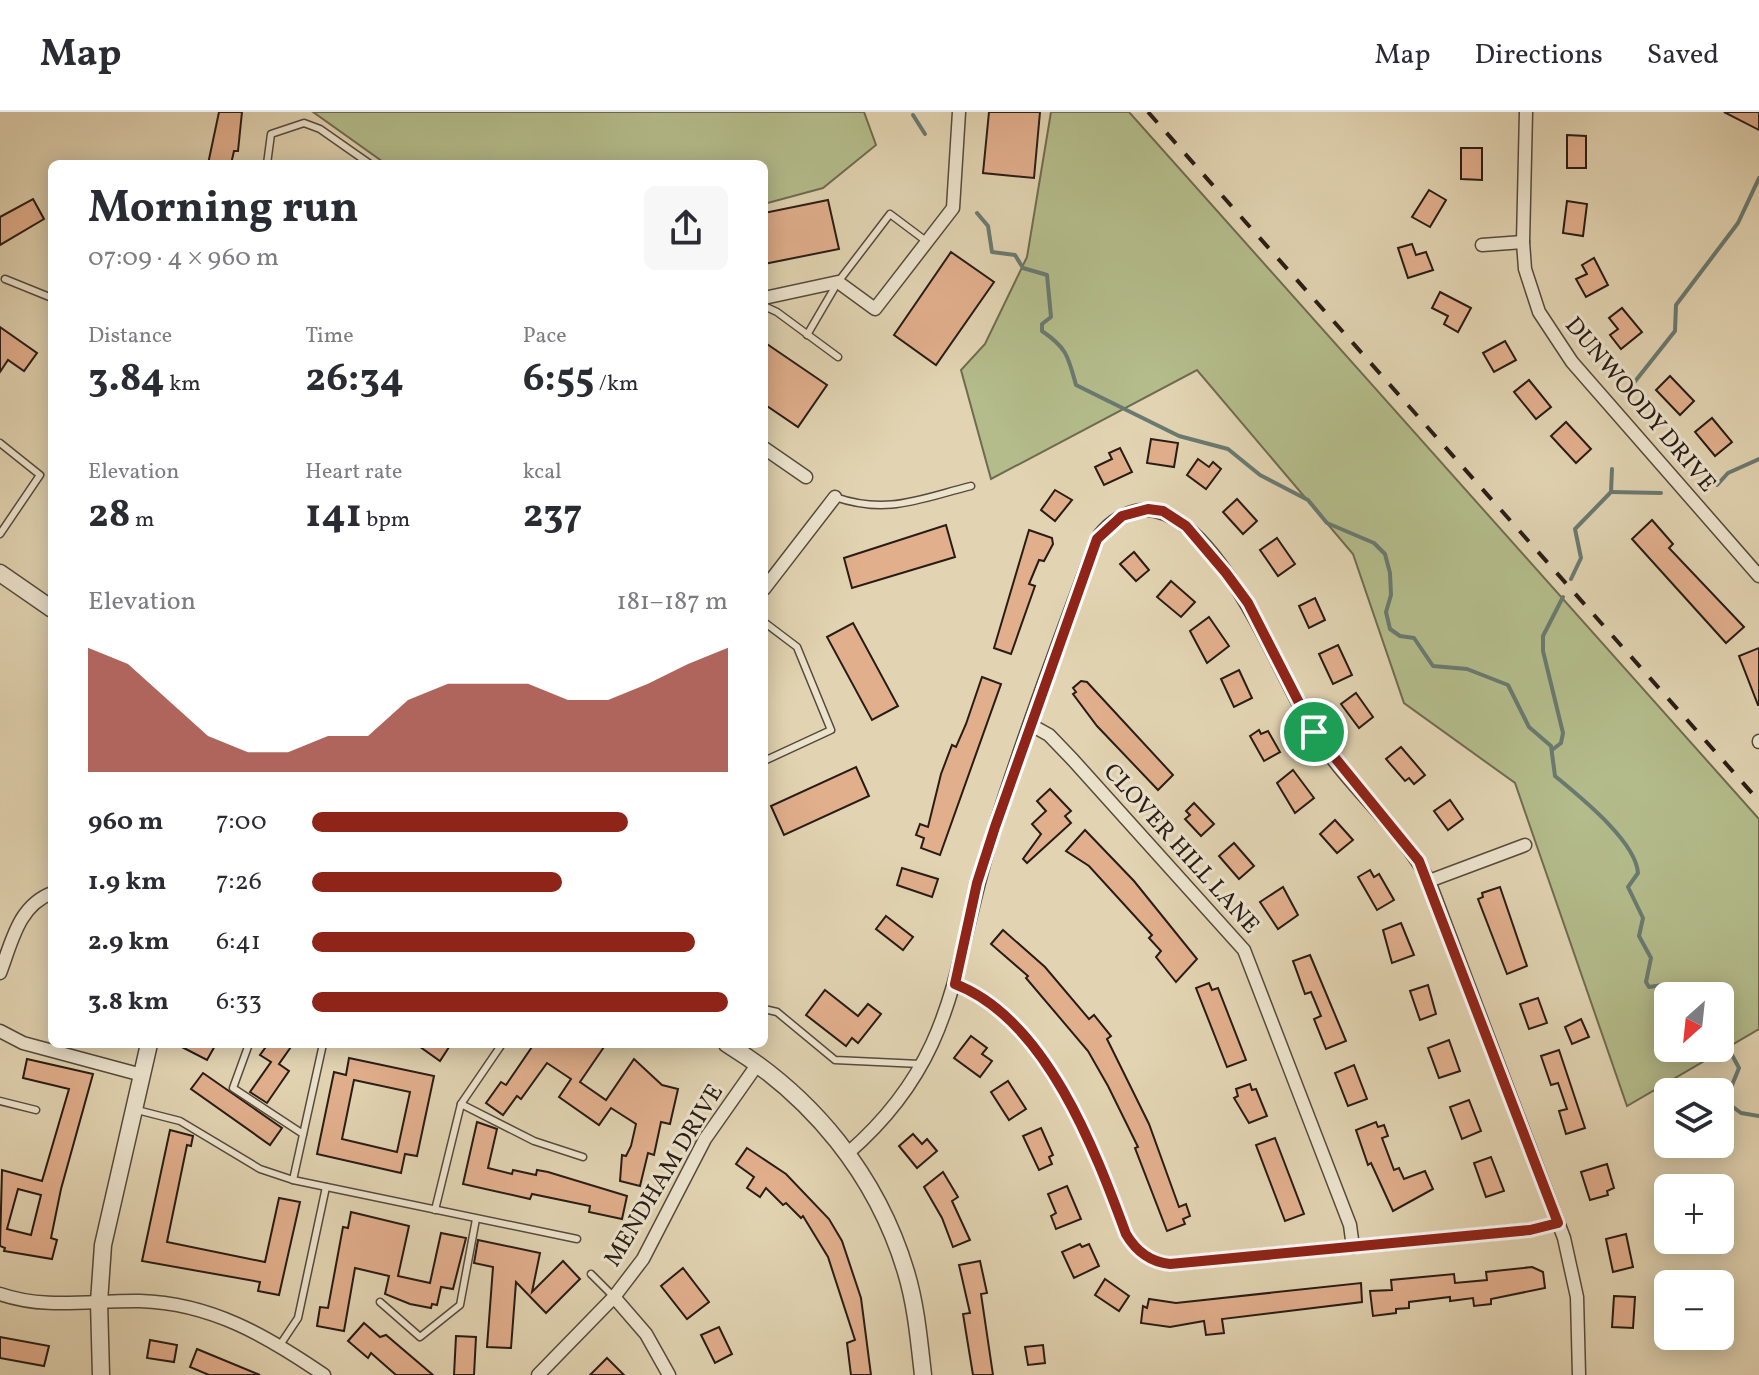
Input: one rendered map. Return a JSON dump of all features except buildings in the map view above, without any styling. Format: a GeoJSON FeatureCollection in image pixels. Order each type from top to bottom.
{"type":"FeatureCollection","features":[{"type":"Feature","properties":{"kind":"street"},"geometry":{"type":"LineString","coordinates":[[768,297],[838,282],[875,309],[953,208],[959,112]]}},
{"type":"Feature","properties":{"kind":"street","name":"DUNWOODY DRIVE"},"geometry":{"type":"LineString","coordinates":[[1526,112],[1525,269],[1534,298],[1554,338],[1759,576]]}},
{"type":"Feature","properties":{"kind":"street"},"geometry":{"type":"LineString","coordinates":[[1482,245],[1523,242]]}},
{"type":"Feature","properties":{"kind":"street"},"geometry":{"type":"LineString","coordinates":[[768,451],[806,477]]}},
{"type":"Feature","properties":{"kind":"street"},"geometry":{"type":"LineString","coordinates":[[768,584],[835,497]]}},
{"type":"Feature","properties":{"kind":"street"},"geometry":{"type":"LineString","coordinates":[[848,1153],[899,1101],[923,1064],[947,1013],[977,883],[1101,532],[1133,511],[1163,511],[1186,526],[1248,603],[1314,732],[1412,851],[1429,881],[1558,1223],[1575,1277],[1579,1375]]}},
{"type":"Feature","properties":{"kind":"street"},"geometry":{"type":"LineString","coordinates":[[0,573],[48,606]]}},
{"type":"Feature","properties":{"kind":"street","name":"CLOVER HILL LANE"},"geometry":{"type":"LineString","coordinates":[[1031,725],[1049,735],[1073,760],[1244,950],[1350,1225],[1353,1247]]}},
{"type":"Feature","properties":{"kind":"street"},"geometry":{"type":"LineString","coordinates":[[1429,881],[1525,845]]}},
{"type":"Feature","properties":{"kind":"street"},"geometry":{"type":"LineString","coordinates":[[0,973],[22,916],[38,899],[48,895]]}},
{"type":"Feature","properties":{"kind":"street"},"geometry":{"type":"LineString","coordinates":[[955,984],[987,999],[1044,1063],[1087,1135],[1126,1234],[1142,1254],[1170,1264],[1530,1230],[1558,1223]]}},
{"type":"Feature","properties":{"kind":"street"},"geometry":{"type":"LineString","coordinates":[[0,1031],[23,1043],[142,1075]]}},
{"type":"Feature","properties":{"kind":"street"},"geometry":{"type":"LineString","coordinates":[[101,1375],[99,1302],[106,1231],[148,1048]]}},
{"type":"Feature","properties":{"kind":"street"},"geometry":{"type":"LineString","coordinates":[[733,1048],[810,1108],[848,1153],[882,1211],[905,1270],[923,1375]]}},
{"type":"Feature","properties":{"kind":"street","name":"MENDHAM DRIVE"},"geometry":{"type":"LineString","coordinates":[[538,1375],[614,1297],[661,1228],[705,1139],[757,1065]]}},
{"type":"Feature","properties":{"kind":"street"},"geometry":{"type":"LineString","coordinates":[[0,1294],[32,1302],[173,1303],[202,1309],[280,1345],[324,1375]]}},
{"type":"Feature","properties":{"kind":"street"},"geometry":{"type":"LineString","coordinates":[[614,1297],[646,1334],[669,1375]]}},
{"type":"Feature","properties":{"kind":"lane"},"geometry":{"type":"LineString","coordinates":[[268,160],[271,134],[304,123],[320,129],[364,160]]}},
{"type":"Feature","properties":{"kind":"lane"},"geometry":{"type":"LineString","coordinates":[[807,335],[838,282],[890,214],[926,241]]}},
{"type":"Feature","properties":{"kind":"lane"},"geometry":{"type":"LineString","coordinates":[[5,279],[48,296]]}},
{"type":"Feature","properties":{"kind":"lane"},"geometry":{"type":"LineString","coordinates":[[768,309],[838,357]]}},
{"type":"Feature","properties":{"kind":"lane"},"geometry":{"type":"LineString","coordinates":[[0,443],[40,475],[0,534]]}},
{"type":"Feature","properties":{"kind":"lane"},"geometry":{"type":"LineString","coordinates":[[835,497],[864,507],[887,507],[971,486]]}},
{"type":"Feature","properties":{"kind":"lane"},"geometry":{"type":"LineString","coordinates":[[768,625],[797,647],[831,730],[768,759]]}},
{"type":"Feature","properties":{"kind":"lane"},"geometry":{"type":"LineString","coordinates":[[768,1010],[777,1012],[835,1060],[923,1064]]}},
{"type":"Feature","properties":{"kind":"lane"},"geometry":{"type":"LineString","coordinates":[[248,1048],[233,1088],[303,1134]]}},
{"type":"Feature","properties":{"kind":"lane"},"geometry":{"type":"LineString","coordinates":[[293,1180],[322,1048]]}},
{"type":"Feature","properties":{"kind":"lane"},"geometry":{"type":"LineString","coordinates":[[435,1210],[461,1104],[499,1048]]}},
{"type":"Feature","properties":{"kind":"lane"},"geometry":{"type":"LineString","coordinates":[[0,1101],[36,1110]]}},
{"type":"Feature","properties":{"kind":"lane"},"geometry":{"type":"LineString","coordinates":[[461,1104],[534,1141],[583,1157]]}},
{"type":"Feature","properties":{"kind":"lane"},"geometry":{"type":"LineString","coordinates":[[134,1109],[180,1121],[260,1169],[293,1180],[577,1239]]}},
{"type":"Feature","properties":{"kind":"lane"},"geometry":{"type":"LineString","coordinates":[[280,1345],[298,1318],[326,1187]]}},
{"type":"Feature","properties":{"kind":"lane"},"geometry":{"type":"LineString","coordinates":[[380,1302],[420,1337],[460,1305],[476,1219]]}},
{"type":"Feature","properties":{"kind":"lane"},"geometry":{"type":"LineString","coordinates":[[591,1274],[614,1297]]}},
{"type":"Feature","properties":{"kind":"green space"},"geometry":{"type":"Polygon","coordinates":[[[313,112],[864,112],[876,145],[823,188],[768,203],[768,160],[380,160],[313,112]]]}},
{"type":"Feature","properties":{"kind":"green space"},"geometry":{"type":"Polygon","coordinates":[[[1051,112],[1129,112],[1759,819],[1759,1029],[1734,1044],[1734,982],[1654,982],[1654,1062],[1702,1062],[1675,1078],[1654,1078],[1654,1090],[1627,1106],[1515,783],[1404,703],[1353,554],[1197,370],[991,479],[961,370],[985,344],[1027,257],[1051,112]]]}},
{"type":"Feature","properties":{"kind":"waterway"},"geometry":{"type":"LineString","coordinates":[[913,115],[925,134]]}},
{"type":"Feature","properties":{"kind":"waterway"},"geometry":{"type":"LineString","coordinates":[[1629,389],[1675,331],[1676,305],[1738,223],[1759,178]]}},
{"type":"Feature","properties":{"kind":"waterway"},"geometry":{"type":"LineString","coordinates":[[977,213],[988,226],[992,252],[1015,255],[1023,268],[1047,275],[1051,317],[1042,324],[1042,331],[1065,354],[1076,385],[1179,436],[1228,449],[1260,475],[1308,500],[1327,523],[1374,543],[1385,554],[1390,573],[1391,595],[1386,612],[1390,629],[1400,636],[1414,638],[1433,666],[1467,669],[1508,685],[1529,727],[1551,746],[1555,776],[1605,820],[1635,860],[1638,873],[1628,887],[1643,918],[1639,936],[1651,958],[1646,982],[1649,987],[1654,986]]}},
{"type":"Feature","properties":{"kind":"waterway"},"geometry":{"type":"LineString","coordinates":[[1717,485],[1728,473],[1759,459]]}},
{"type":"Feature","properties":{"kind":"waterway"},"geometry":{"type":"LineString","coordinates":[[1571,579],[1581,558],[1575,529],[1611,492],[1612,469]]}},
{"type":"Feature","properties":{"kind":"waterway"},"geometry":{"type":"LineString","coordinates":[[1611,492],[1661,493]]}},
{"type":"Feature","properties":{"kind":"waterway"},"geometry":{"type":"LineString","coordinates":[[1552,750],[1561,743],[1563,733],[1543,651],[1543,636],[1563,597]]}},
{"type":"Feature","properties":{"kind":"waterway"},"geometry":{"type":"LineString","coordinates":[[1734,1059],[1739,1068],[1728,1095],[1729,1104],[1741,1113],[1759,1116]]}},
{"type":"Feature","properties":{"kind":"railway"},"geometry":{"type":"LineString","coordinates":[[1148,112],[1759,801]]}},
{"type":"Feature","properties":{"kind":"route"},"geometry":{"type":"LineString","coordinates":[[1148,509],[1163,511],[1186,526],[1248,603],[1314,732],[1343,771],[1412,851],[1429,881],[1558,1223],[1530,1230],[1170,1264],[1155,1261],[1142,1254],[1126,1234],[1087,1135],[1044,1063],[1009,1020],[987,999],[955,984],[977,883],[995,827],[1101,532],[1122,516],[1148,509]]}}]}
